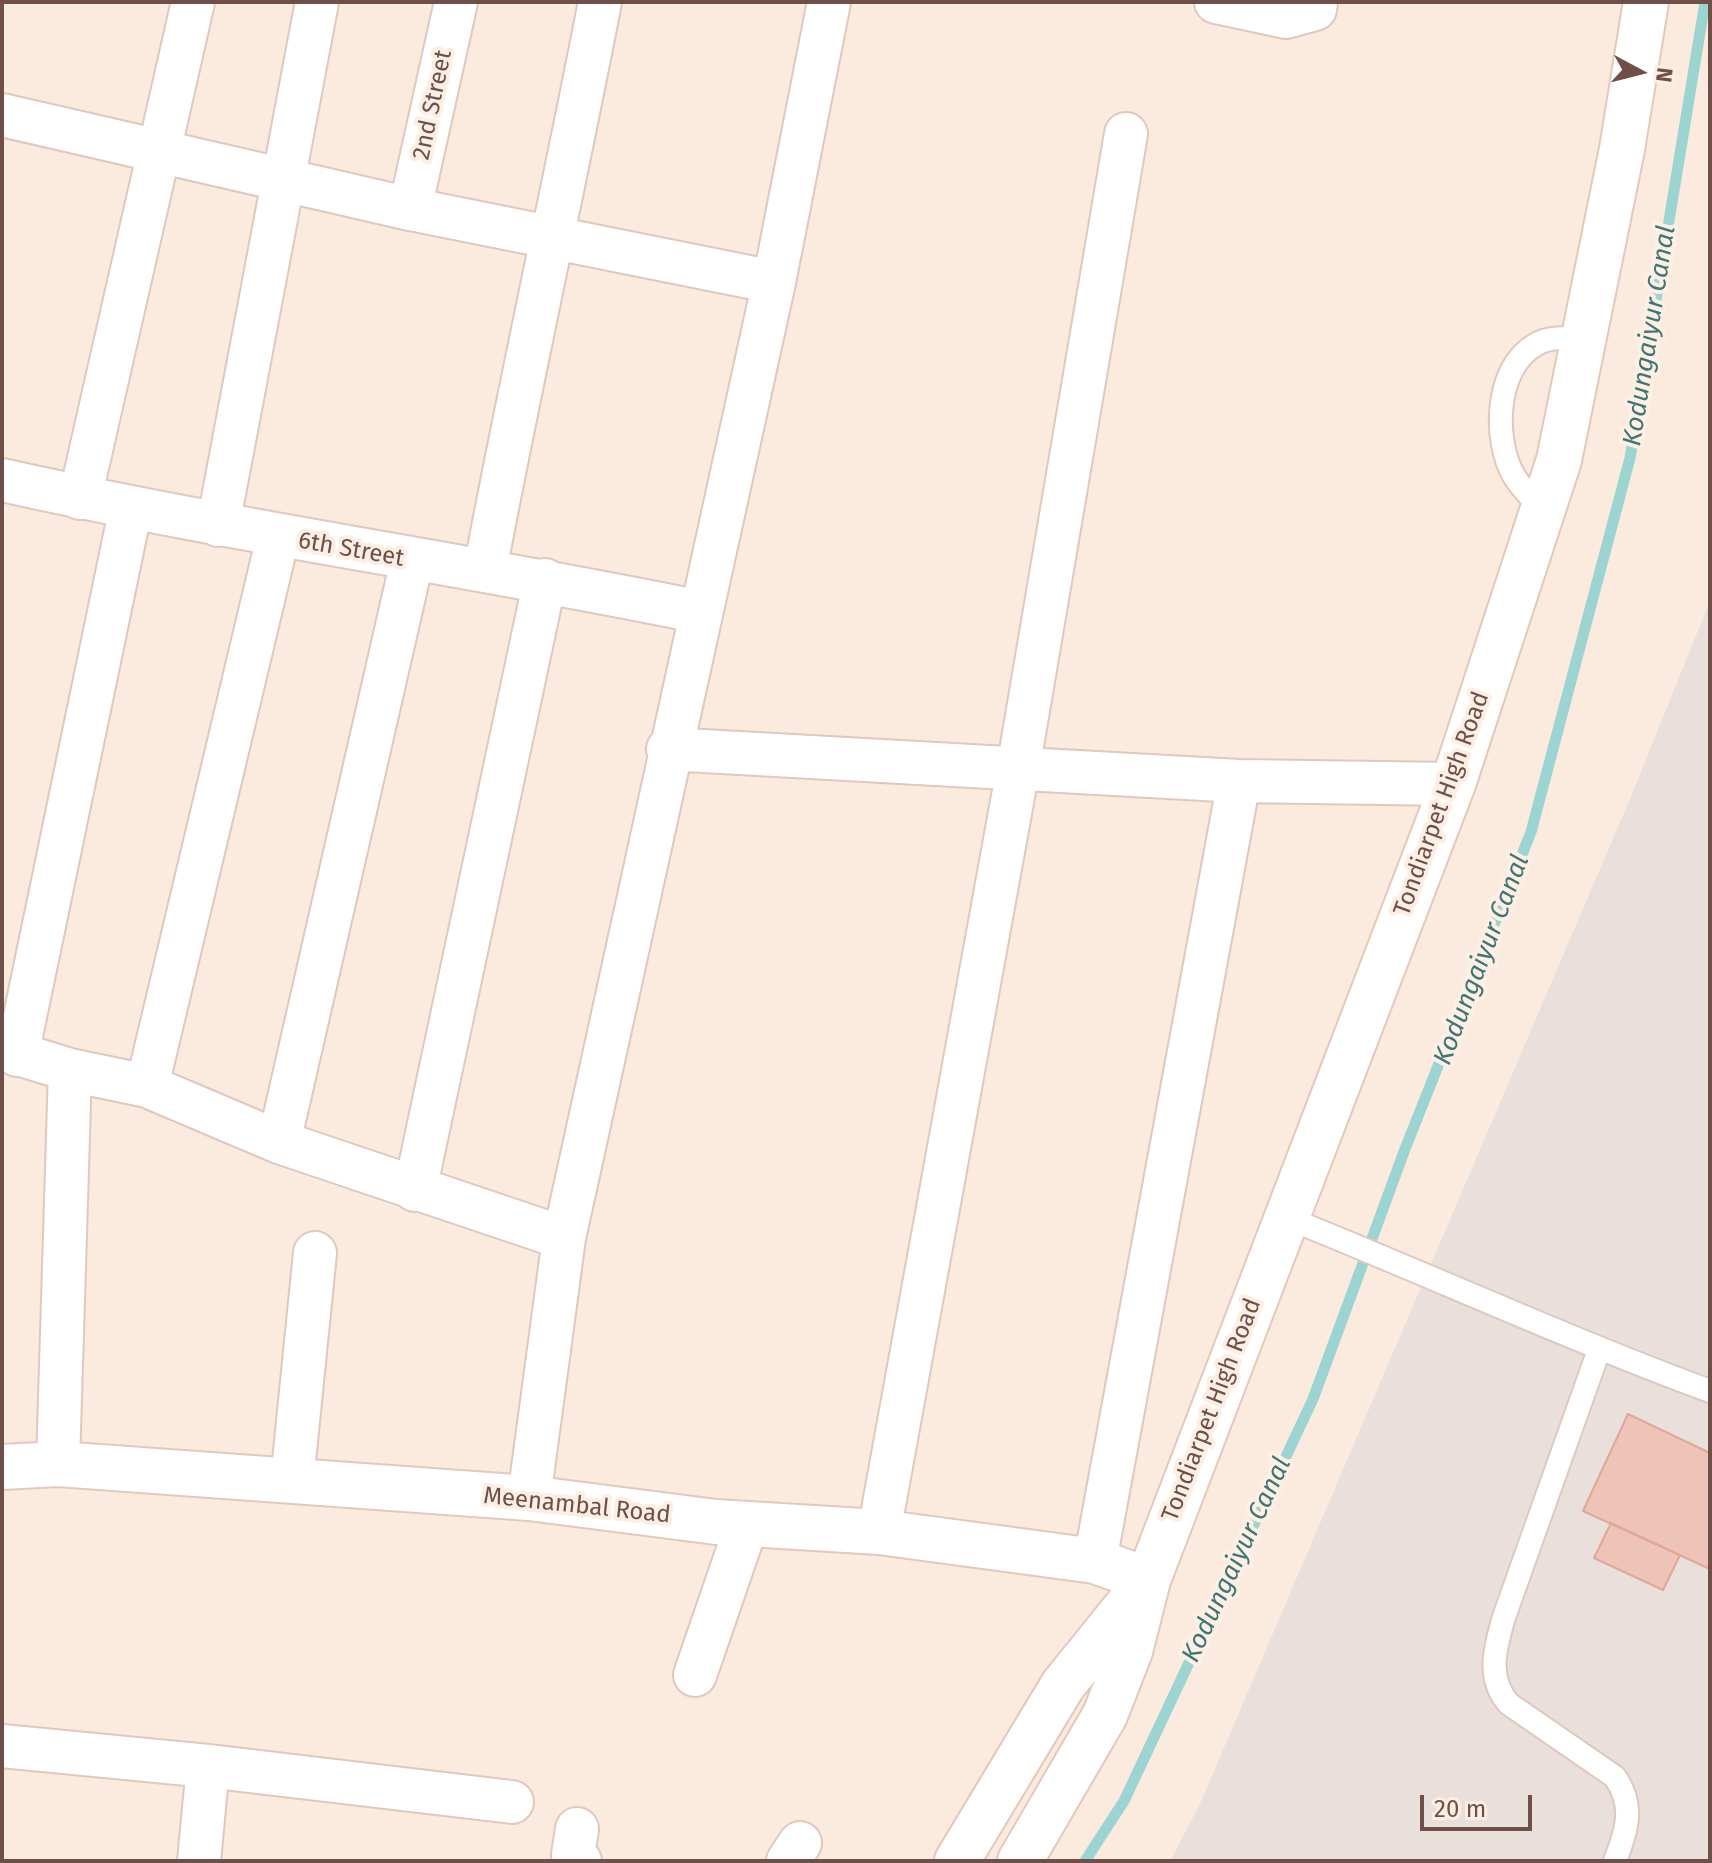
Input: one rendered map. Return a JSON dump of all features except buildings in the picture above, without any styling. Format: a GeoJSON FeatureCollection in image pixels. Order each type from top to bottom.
{"type":"FeatureCollection","features":[{"type":"Feature","properties":{"kind":"main road","name":"Tondiarpet High Road"},"geometry":{"type":"LineString","coordinates":[[1020,1861],[1105,1715],[1130,1651],[1148,1580],[1453,784],[1559,460],[1622,149],[1646,2]]}},
{"type":"Feature","properties":{"kind":"main road","name":"Meenambal Road"},"geometry":{"type":"LineString","coordinates":[[2,1467],[58,1464],[529,1498],[747,1524],[879,1532],[1095,1561],[1148,1580]]}},
{"type":"Feature","properties":{"kind":"main road","name":"Tondiarpet High Road"},"geometry":{"type":"LineString","coordinates":[[957,1861],[1063,1685],[1148,1580]]}},
{"type":"Feature","properties":{"kind":"street"},"geometry":{"type":"LineString","coordinates":[[80,498],[193,2]]}},
{"type":"Feature","properties":{"kind":"street"},"geometry":{"type":"LineString","coordinates":[[218,525],[281,179],[317,2]]}},
{"type":"Feature","properties":{"kind":"street","name":"2nd Street"},"geometry":{"type":"LineString","coordinates":[[410,209],[456,2]]}},
{"type":"Feature","properties":{"kind":"street"},"geometry":{"type":"LineString","coordinates":[[485,570],[531,327],[553,239],[600,2]]}},
{"type":"Feature","properties":{"kind":"street"},"geometry":{"type":"LineString","coordinates":[[529,1498],[564,1238],[668,749],[774,282],[829,2]]}},
{"type":"Feature","properties":{"kind":"street"},"geometry":{"type":"LineString","coordinates":[[1216,2],[1286,17],[1315,9],[1316,2]]}},
{"type":"Feature","properties":{"kind":"street"},"geometry":{"type":"LineString","coordinates":[[2,115],[410,209],[774,282]]}},
{"type":"Feature","properties":{"kind":"street"},"geometry":{"type":"LineString","coordinates":[[879,1532],[1018,769],[1126,134]]}},
{"type":"Feature","properties":{"kind":"street","name":"6th Street"},"geometry":{"type":"LineString","coordinates":[[2,480],[278,537],[545,580],[700,612]]}},
{"type":"Feature","properties":{"kind":"street"},"geometry":{"type":"LineString","coordinates":[[131,507],[9,1052],[70,1070],[147,1086],[279,1142],[564,1238]]}},
{"type":"Feature","properties":{"kind":"street"},"geometry":{"type":"LineString","coordinates":[[147,1086],[278,537]]}},
{"type":"Feature","properties":{"kind":"street"},"geometry":{"type":"LineString","coordinates":[[279,1142],[412,561]]}},
{"type":"Feature","properties":{"kind":"street"},"geometry":{"type":"LineString","coordinates":[[415,1190],[545,580]]}},
{"type":"Feature","properties":{"kind":"street"},"geometry":{"type":"LineString","coordinates":[[668,749],[1239,781],[1453,784]]}},
{"type":"Feature","properties":{"kind":"street"},"geometry":{"type":"LineString","coordinates":[[1095,1561],[1239,781]]}},
{"type":"Feature","properties":{"kind":"street"},"geometry":{"type":"LineString","coordinates":[[58,1464],[70,1070]]}},
{"type":"Feature","properties":{"kind":"street"},"geometry":{"type":"LineString","coordinates":[[292,1481],[315,1253]]}},
{"type":"Feature","properties":{"kind":"street"},"geometry":{"type":"LineString","coordinates":[[695,1675],[747,1524]]}},
{"type":"Feature","properties":{"kind":"street"},"geometry":{"type":"LineString","coordinates":[[2,1746],[208,1766],[512,1802]]}},
{"type":"Feature","properties":{"kind":"street"},"geometry":{"type":"LineString","coordinates":[[199,1861],[208,1766]]}},
{"type":"Feature","properties":{"kind":"lane"},"geometry":{"type":"LineString","coordinates":[[1542,509],[1514,476],[1503,447],[1500,428],[1504,396],[1513,367],[1534,345],[1557,338],[1583,339]]}},
{"type":"Feature","properties":{"kind":"lane"},"geometry":{"type":"LineString","coordinates":[[1285,1217],[1402,1263],[1599,1350],[1710,1391]]}},
{"type":"Feature","properties":{"kind":"lane"},"geometry":{"type":"LineString","coordinates":[[1599,1350],[1504,1617],[1494,1649],[1494,1672],[1497,1691],[1509,1704],[1615,1777],[1625,1791],[1629,1820],[1620,1860]]}},
{"type":"Feature","properties":{"kind":"shaded area"},"geometry":{"type":"Polygon","coordinates":[[[1710,601],[1710,1861],[1170,1861],[1199,1806],[1630,799],[1710,601]]]}},
{"type":"Feature","properties":{"kind":"waterway","name":"Kodungaiyur Canal"},"geometry":{"type":"LineString","coordinates":[[1085,1861],[1124,1801],[1313,1399],[1405,1149],[1531,832],[1630,458],[1705,2]]}}]}
